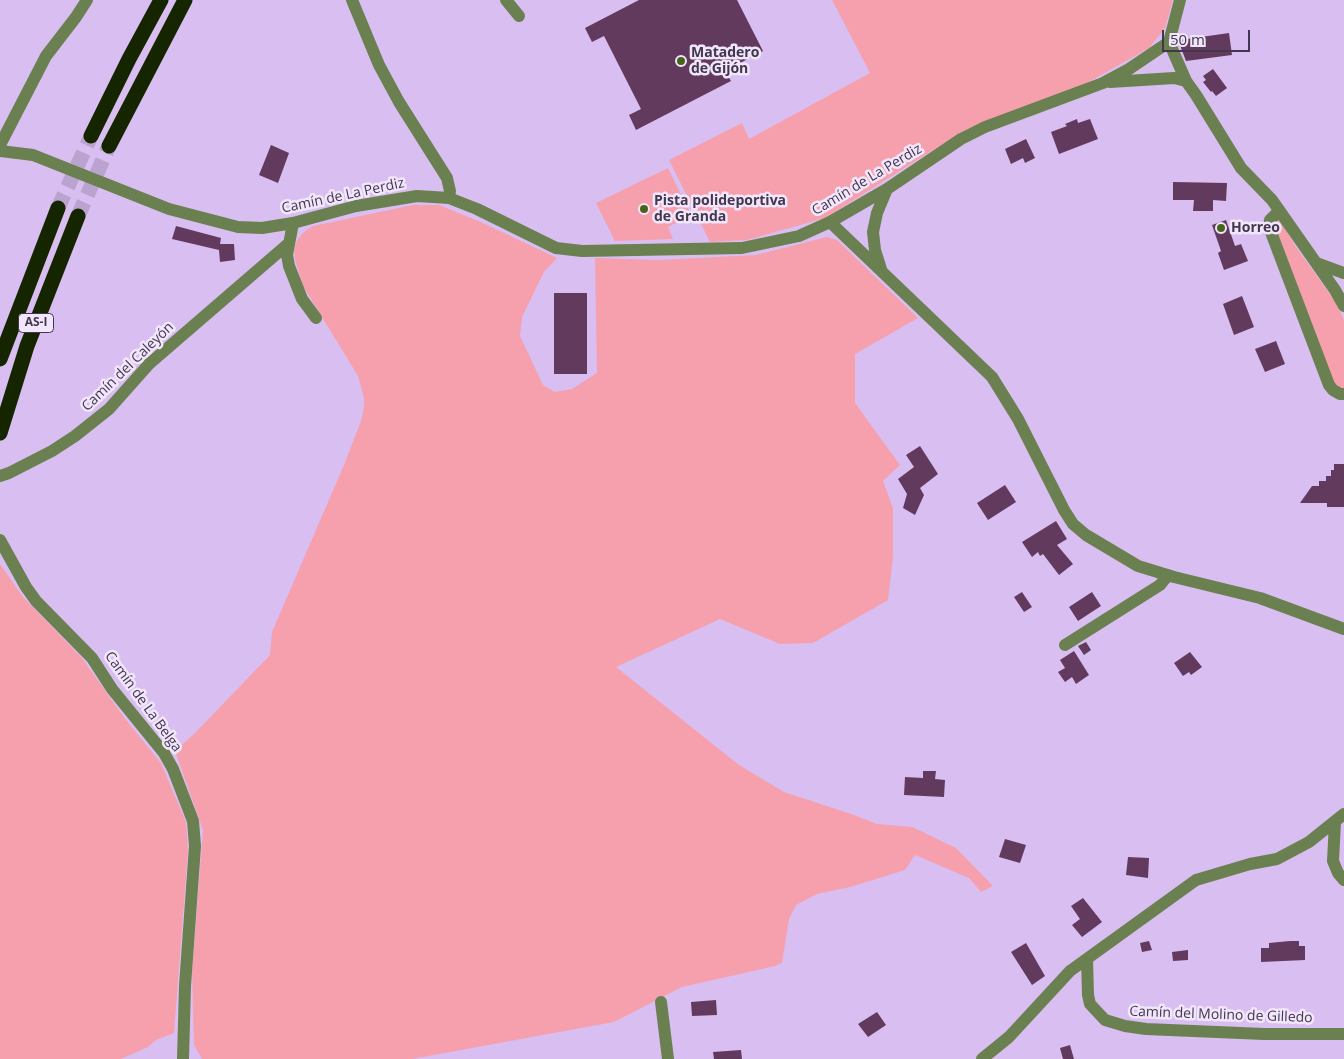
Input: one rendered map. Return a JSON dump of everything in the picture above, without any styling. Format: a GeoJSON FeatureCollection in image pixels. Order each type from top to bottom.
{"type":"FeatureCollection","features":[{"type":"Feature","properties":{"kind":"highway"},"geometry":{"type":"LineString","coordinates":[[91,136],[161,0]]}},
{"type":"Feature","properties":{"kind":"highway"},"geometry":{"type":"LineString","coordinates":[[109,146],[185,0]]}},
{"type":"Feature","properties":{"kind":"highway","name":"AS-I"},"geometry":{"type":"LineString","coordinates":[[0,359],[58,208]]}},
{"type":"Feature","properties":{"kind":"highway","name":"AS-I"},"geometry":{"type":"LineString","coordinates":[[0,433],[27,346],[78,216]]}},
{"type":"Feature","properties":{"kind":"street"},"geometry":{"type":"LineString","coordinates":[[0,145],[46,56],[87,0]]}},
{"type":"Feature","properties":{"kind":"street"},"geometry":{"type":"LineString","coordinates":[[352,0],[379,65],[399,102],[447,178],[450,191],[449,198]]}},
{"type":"Feature","properties":{"kind":"street"},"geometry":{"type":"LineString","coordinates":[[506,0],[519,16]]}},
{"type":"Feature","properties":{"kind":"street"},"geometry":{"type":"LineString","coordinates":[[1180,0],[1169,42],[1186,81],[1241,168],[1272,200],[1336,290],[1344,306]]}},
{"type":"Feature","properties":{"kind":"street","name":"Camín de La Perdiz"},"geometry":{"type":"LineString","coordinates":[[0,151],[33,155],[169,209],[238,227],[262,228],[292,223],[356,206],[417,196],[449,198],[556,248],[582,251],[742,248],[799,236],[830,222],[888,189],[961,139],[985,127],[1103,83],[1129,69],[1169,42]]}},
{"type":"Feature","properties":{"kind":"street"},"geometry":{"type":"LineString","coordinates":[[1103,83],[1135,79],[1174,78],[1186,81]]}},
{"type":"Feature","properties":{"kind":"street"},"geometry":{"type":"LineString","coordinates":[[885,276],[875,250],[873,232],[877,212],[888,189]]}},
{"type":"Feature","properties":{"kind":"street"},"geometry":{"type":"LineString","coordinates":[[1279,211],[1270,220],[1269,227],[1286,288],[1329,385],[1333,390],[1344,394]]}},
{"type":"Feature","properties":{"kind":"street"},"geometry":{"type":"LineString","coordinates":[[830,222],[992,377],[1018,419],[1064,510],[1073,524],[1086,535],[1138,566],[1260,598],[1344,629]]}},
{"type":"Feature","properties":{"kind":"street"},"geometry":{"type":"LineString","coordinates":[[292,223],[287,255],[292,274],[302,298],[316,318]]}},
{"type":"Feature","properties":{"kind":"street","name":"Camín del Caleyón"},"geometry":{"type":"LineString","coordinates":[[0,476],[52,451],[75,436],[109,409],[150,364],[288,244]]}},
{"type":"Feature","properties":{"kind":"street"},"geometry":{"type":"LineString","coordinates":[[1316,263],[1344,273]]}},
{"type":"Feature","properties":{"kind":"street","name":"Camín de La Belga"},"geometry":{"type":"LineString","coordinates":[[0,540],[36,600],[92,658],[112,689],[164,753],[173,769],[193,820],[195,846],[185,986],[185,1057]]}},
{"type":"Feature","properties":{"kind":"street"},"geometry":{"type":"LineString","coordinates":[[1065,645],[1160,585],[1168,575]]}},
{"type":"Feature","properties":{"kind":"street"},"geometry":{"type":"LineString","coordinates":[[1339,818],[1333,861],[1338,873],[1344,880]]}},
{"type":"Feature","properties":{"kind":"street"},"geometry":{"type":"LineString","coordinates":[[982,1059],[1009,1036],[1070,971],[1196,880],[1250,864],[1277,859],[1309,842],[1339,818]]}},
{"type":"Feature","properties":{"kind":"street","name":"Camín del Molino de Gilledo"},"geometry":{"type":"LineString","coordinates":[[1087,958],[1090,1004],[1105,1020],[1125,1026],[1146,1029],[1264,1034],[1344,1034]]}},
{"type":"Feature","properties":{"kind":"street"},"geometry":{"type":"LineString","coordinates":[[661,1002],[668,1059]]}},
{"type":"Feature","properties":{"kind":"shaded area"},"geometry":{"type":"Polygon","coordinates":[[[832,0],[1173,0],[1165,28],[1149,48],[1087,83],[965,130],[825,218],[747,240],[710,242],[669,160],[742,123],[749,139],[870,73],[832,0]]]}},
{"type":"Feature","properties":{"kind":"shaded area","name":"Pista polideportiva de Granda"},"geometry":{"type":"Polygon","coordinates":[[[668,168],[691,215],[668,227],[673,239],[615,241],[596,203],[668,168]]]}},
{"type":"Feature","properties":{"kind":"shaded area"},"geometry":{"type":"Polygon","coordinates":[[[413,205],[439,205],[483,223],[557,258],[544,272],[522,317],[520,336],[543,385],[555,392],[572,389],[597,373],[595,258],[658,260],[756,255],[827,237],[837,240],[918,318],[855,354],[855,403],[900,465],[883,481],[893,508],[893,557],[888,600],[813,643],[780,644],[720,619],[616,667],[739,765],[784,792],[877,824],[912,827],[956,848],[993,886],[981,892],[969,878],[915,855],[905,870],[850,887],[817,894],[796,905],[789,919],[782,963],[682,987],[614,1022],[412,1059],[202,1059],[194,1045],[192,973],[203,830],[175,751],[194,734],[270,655],[272,632],[344,465],[361,421],[364,407],[364,398],[358,376],[303,286],[294,250],[297,240],[313,226],[413,205]]]}},
{"type":"Feature","properties":{"kind":"shaded area"},"geometry":{"type":"Polygon","coordinates":[[[1280,220],[1296,247],[1335,301],[1344,320],[1344,389],[1335,386],[1274,223],[1280,220]]]}},
{"type":"Feature","properties":{"kind":"shaded area"},"geometry":{"type":"Polygon","coordinates":[[[0,564],[23,597],[82,658],[126,720],[161,763],[186,822],[188,850],[174,1033],[156,1040],[148,1047],[121,1059],[0,1059],[0,564]]]}},
{"type":"Feature","properties":{"kind":"building","name":"Matadero de Gijón"},"geometry":{"type":"Polygon","coordinates":[[[639,0],[737,0],[763,51],[725,71],[731,81],[636,130],[629,115],[641,109],[604,36],[592,42],[585,28],[639,0]]]}},
{"type":"Feature","properties":{"kind":"building"},"geometry":{"type":"Polygon","coordinates":[[[1229,33],[1232,55],[1186,61],[1180,40],[1229,33]]]}},
{"type":"Feature","properties":{"kind":"building"},"geometry":{"type":"Polygon","coordinates":[[[1213,69],[1227,88],[1216,96],[1203,82],[1206,80],[1203,76],[1213,69]]]}},
{"type":"Feature","properties":{"kind":"building"},"geometry":{"type":"Polygon","coordinates":[[[1077,119],[1078,123],[1090,119],[1098,139],[1059,154],[1051,132],[1067,126],[1065,124],[1077,119]]]}},
{"type":"Feature","properties":{"kind":"building"},"geometry":{"type":"Polygon","coordinates":[[[1026,139],[1035,158],[1025,163],[1023,158],[1011,164],[1005,149],[1026,139]]]}},
{"type":"Feature","properties":{"kind":"building"},"geometry":{"type":"Polygon","coordinates":[[[271,145],[289,153],[278,183],[259,175],[271,145]]]}},
{"type":"Feature","properties":{"kind":"building"},"geometry":{"type":"Polygon","coordinates":[[[1173,182],[1227,183],[1226,201],[1213,200],[1213,211],[1193,211],[1194,200],[1173,200],[1173,182]]]}},
{"type":"Feature","properties":{"kind":"building"},"geometry":{"type":"Polygon","coordinates":[[[1226,220],[1235,246],[1241,244],[1248,261],[1224,270],[1218,253],[1221,251],[1212,225],[1226,220]]]}},
{"type":"Feature","properties":{"kind":"building"},"geometry":{"type":"Polygon","coordinates":[[[176,226],[221,238],[220,244],[234,244],[235,260],[220,262],[219,250],[172,239],[176,226]]]}},
{"type":"Feature","properties":{"kind":"building"},"geometry":{"type":"Polygon","coordinates":[[[554,293],[587,293],[587,374],[554,374],[554,293]]]}},
{"type":"Feature","properties":{"kind":"building"},"geometry":{"type":"Polygon","coordinates":[[[1242,296],[1254,327],[1234,335],[1223,304],[1242,296]]]}},
{"type":"Feature","properties":{"kind":"building"},"geometry":{"type":"Polygon","coordinates":[[[1276,341],[1285,364],[1265,372],[1255,349],[1276,341]]]}},
{"type":"Feature","properties":{"kind":"building"},"geometry":{"type":"Polygon","coordinates":[[[920,446],[938,474],[920,488],[924,495],[915,515],[903,508],[907,494],[898,479],[914,467],[906,455],[920,446]]]}},
{"type":"Feature","properties":{"kind":"building"},"geometry":{"type":"Polygon","coordinates":[[[1334,464],[1344,464],[1344,507],[1327,507],[1327,503],[1300,503],[1312,486],[1319,486],[1319,481],[1326,481],[1326,476],[1331,476],[1334,464]]]}},
{"type":"Feature","properties":{"kind":"building"},"geometry":{"type":"Polygon","coordinates":[[[1005,485],[1016,502],[988,520],[977,503],[1005,485]]]}},
{"type":"Feature","properties":{"kind":"building"},"geometry":{"type":"Polygon","coordinates":[[[1056,521],[1067,539],[1057,545],[1073,564],[1059,575],[1043,554],[1040,556],[1038,552],[1032,557],[1022,542],[1056,521]]]}},
{"type":"Feature","properties":{"kind":"building"},"geometry":{"type":"Polygon","coordinates":[[[1022,592],[1032,607],[1024,612],[1014,597],[1022,592]]]}},
{"type":"Feature","properties":{"kind":"building"},"geometry":{"type":"Polygon","coordinates":[[[1092,592],[1101,606],[1078,621],[1069,607],[1092,592]]]}},
{"type":"Feature","properties":{"kind":"building"},"geometry":{"type":"Polygon","coordinates":[[[1086,642],[1091,650],[1084,655],[1078,646],[1086,642]]]}},
{"type":"Feature","properties":{"kind":"building"},"geometry":{"type":"Polygon","coordinates":[[[1074,651],[1089,675],[1076,684],[1072,677],[1065,682],[1058,672],[1065,668],[1060,660],[1074,651]]]}},
{"type":"Feature","properties":{"kind":"building"},"geometry":{"type":"Polygon","coordinates":[[[1190,652],[1202,667],[1191,675],[1189,672],[1183,676],[1174,663],[1190,652]]]}},
{"type":"Feature","properties":{"kind":"building"},"geometry":{"type":"Polygon","coordinates":[[[923,771],[936,771],[935,779],[945,780],[944,797],[904,795],[905,777],[923,778],[923,771]]]}},
{"type":"Feature","properties":{"kind":"building"},"geometry":{"type":"Polygon","coordinates":[[[1005,839],[1026,845],[1020,863],[999,857],[1005,839]]]}},
{"type":"Feature","properties":{"kind":"building"},"geometry":{"type":"Polygon","coordinates":[[[1128,857],[1149,858],[1148,878],[1126,875],[1128,857]]]}},
{"type":"Feature","properties":{"kind":"building"},"geometry":{"type":"Polygon","coordinates":[[[1083,898],[1102,922],[1082,937],[1072,925],[1080,919],[1071,906],[1083,898]]]}},
{"type":"Feature","properties":{"kind":"building"},"geometry":{"type":"Polygon","coordinates":[[[1149,941],[1152,950],[1142,952],[1140,943],[1149,941]]]}},
{"type":"Feature","properties":{"kind":"building"},"geometry":{"type":"Polygon","coordinates":[[[1299,941],[1299,946],[1305,946],[1305,960],[1261,962],[1261,948],[1269,948],[1269,943],[1299,941]]]}},
{"type":"Feature","properties":{"kind":"building"},"geometry":{"type":"Polygon","coordinates":[[[1026,943],[1045,976],[1032,985],[1011,952],[1026,943]]]}},
{"type":"Feature","properties":{"kind":"building"},"geometry":{"type":"Polygon","coordinates":[[[1188,950],[1188,960],[1173,961],[1172,952],[1188,950]]]}},
{"type":"Feature","properties":{"kind":"building"},"geometry":{"type":"Polygon","coordinates":[[[716,1000],[717,1015],[692,1016],[691,1002],[716,1000]]]}},
{"type":"Feature","properties":{"kind":"building"},"geometry":{"type":"Polygon","coordinates":[[[877,1012],[886,1025],[868,1037],[858,1024],[877,1012]]]}},
{"type":"Feature","properties":{"kind":"building"},"geometry":{"type":"Polygon","coordinates":[[[1070,1045],[1074,1059],[1063,1059],[1060,1048],[1070,1045]]]}},
{"type":"Feature","properties":{"kind":"building"},"geometry":{"type":"Polygon","coordinates":[[[741,1050],[742,1059],[714,1059],[713,1052],[741,1050]]]}},
{"type":"Feature","properties":{"kind":"tunnel"},"geometry":{"type":"LineString","coordinates":[[58,208],[91,136]]}},
{"type":"Feature","properties":{"kind":"tunnel"},"geometry":{"type":"LineString","coordinates":[[78,216],[109,146]]}},
{"type":"Feature","properties":{"kind":"place","name":"Matadero de Gijón"},"geometry":{"type":"Point","coordinates":[681,61]}},
{"type":"Feature","properties":{"kind":"place","name":"Pista polideportiva de Granda"},"geometry":{"type":"Point","coordinates":[644,209]}},
{"type":"Feature","properties":{"kind":"place","name":"Horreo"},"geometry":{"type":"Point","coordinates":[1221,228]}}]}
